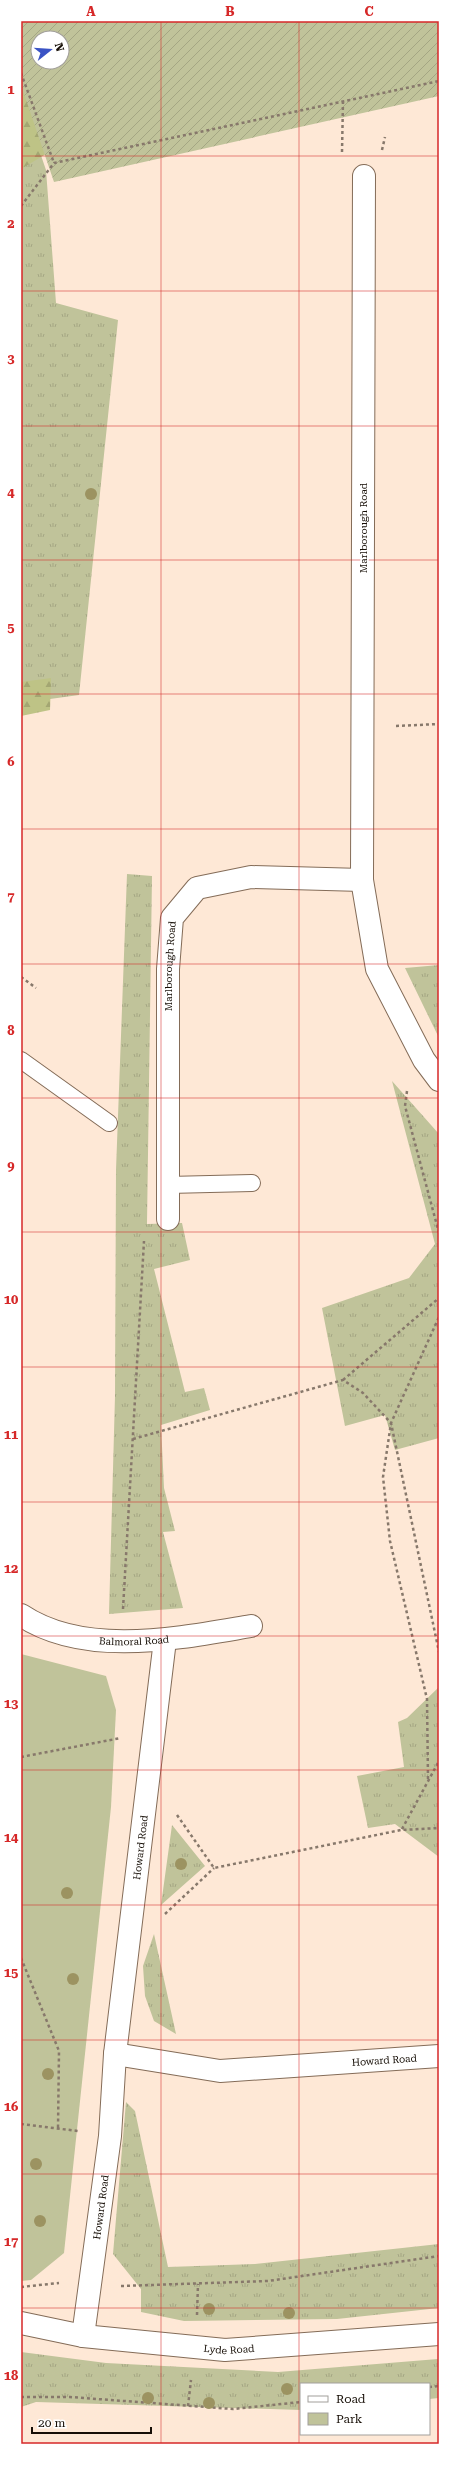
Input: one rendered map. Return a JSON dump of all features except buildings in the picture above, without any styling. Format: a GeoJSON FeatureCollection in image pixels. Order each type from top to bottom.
{"type":"FeatureCollection","features":[{"type":"Feature","properties":{"kind":"street","name":"Marlborough Road"},"geometry":{"type":"LineString","coordinates":[[364,176],[362,880],[377,969],[415,1042],[439,1080]]}},
{"type":"Feature","properties":{"kind":"street","name":"Marlborough Road"},"geometry":{"type":"LineString","coordinates":[[168,1219],[168,969],[172,918],[197,888],[251,877],[362,880]]}},
{"type":"Feature","properties":{"kind":"street","name":"Balmoral Road"},"geometry":{"type":"LineString","coordinates":[[21,1615],[36,1625],[83,1639],[165,1640],[251,1626]]}},
{"type":"Feature","properties":{"kind":"street","name":"Howard Road"},"geometry":{"type":"LineString","coordinates":[[83,2336],[110,2136],[115,2054],[165,1640]]}},
{"type":"Feature","properties":{"kind":"street","name":"Howard Road"},"geometry":{"type":"LineString","coordinates":[[115,2054],[220,2071],[439,2056]]}},
{"type":"Feature","properties":{"kind":"street","name":"Lyde Road"},"geometry":{"type":"LineString","coordinates":[[21,2323],[83,2336],[225,2350],[439,2334]]}},
{"type":"Feature","properties":{"kind":"lane"},"geometry":{"type":"LineString","coordinates":[[21,1060],[109,1123]]}},
{"type":"Feature","properties":{"kind":"lane"},"geometry":{"type":"LineString","coordinates":[[168,1185],[252,1183]]}},
{"type":"Feature","properties":{"kind":"path"},"geometry":{"type":"LineString","coordinates":[[21,73],[54,163]]}},
{"type":"Feature","properties":{"kind":"path"},"geometry":{"type":"LineString","coordinates":[[21,206],[54,163],[439,81]]}},
{"type":"Feature","properties":{"kind":"path"},"geometry":{"type":"LineString","coordinates":[[343,101],[342,162],[363,163],[364,176]]}},
{"type":"Feature","properties":{"kind":"path"},"geometry":{"type":"LineString","coordinates":[[362,728],[439,724]]}},
{"type":"Feature","properties":{"kind":"path"},"geometry":{"type":"LineString","coordinates":[[21,977],[36,988]]}},
{"type":"Feature","properties":{"kind":"path"},"geometry":{"type":"LineString","coordinates":[[415,1042],[405,1106],[439,1233]]}},
{"type":"Feature","properties":{"kind":"path"},"geometry":{"type":"LineString","coordinates":[[122,1640],[145,1228],[168,1219]]}},
{"type":"Feature","properties":{"kind":"path"},"geometry":{"type":"LineString","coordinates":[[133,1439],[343,1380],[439,1298]]}},
{"type":"Feature","properties":{"kind":"path"},"geometry":{"type":"LineString","coordinates":[[428,1779],[427,1699],[390,1541],[383,1477],[391,1423],[439,1317]]}},
{"type":"Feature","properties":{"kind":"path"},"geometry":{"type":"LineString","coordinates":[[343,1380],[362,1393],[391,1423],[439,1652]]}},
{"type":"Feature","properties":{"kind":"path"},"geometry":{"type":"LineString","coordinates":[[21,1757],[154,1732]]}},
{"type":"Feature","properties":{"kind":"path"},"geometry":{"type":"LineString","coordinates":[[401,1830],[439,1761]]}},
{"type":"Feature","properties":{"kind":"path"},"geometry":{"type":"LineString","coordinates":[[149,1776],[214,1868]]}},
{"type":"Feature","properties":{"kind":"path"},"geometry":{"type":"LineString","coordinates":[[128,1948],[214,1868],[401,1830],[439,1828]]}},
{"type":"Feature","properties":{"kind":"path"},"geometry":{"type":"LineString","coordinates":[[21,1958],[59,2051],[58,2129]]}},
{"type":"Feature","properties":{"kind":"path"},"geometry":{"type":"LineString","coordinates":[[21,2124],[110,2136]]}},
{"type":"Feature","properties":{"kind":"path"},"geometry":{"type":"LineString","coordinates":[[21,2287],[50,2282],[118,2286],[268,2281],[439,2256]]}},
{"type":"Feature","properties":{"kind":"path"},"geometry":{"type":"LineString","coordinates":[[21,2397],[70,2397],[233,2409],[300,2402]]}},
{"type":"Feature","properties":{"kind":"green space"},"geometry":{"type":"Polygon","coordinates":[[[21,21],[439,21],[439,96],[54,182],[21,85],[21,21]]]}},
{"type":"Feature","properties":{"kind":"green space"},"geometry":{"type":"Polygon","coordinates":[[[21,66],[51,151],[21,169],[21,66]]]}},
{"type":"Feature","properties":{"kind":"green space"},"geometry":{"type":"Polygon","coordinates":[[[21,97],[46,170],[56,303],[118,320],[79,695],[21,703],[21,97]]]}},
{"type":"Feature","properties":{"kind":"green space"},"geometry":{"type":"Polygon","coordinates":[[[51,678],[50,710],[21,716],[21,682],[51,678]]]}},
{"type":"Feature","properties":{"kind":"green space"},"geometry":{"type":"Polygon","coordinates":[[[127,874],[152,876],[147,1224],[182,1223],[190,1260],[154,1269],[185,1392],[204,1388],[210,1410],[161,1425],[164,1488],[175,1531],[163,1532],[183,1608],[109,1614],[115,1396],[116,1170],[127,874]]]}},
{"type":"Feature","properties":{"kind":"green space"},"geometry":{"type":"Polygon","coordinates":[[[439,965],[439,1038],[405,968],[439,965]]]}},
{"type":"Feature","properties":{"kind":"green space"},"geometry":{"type":"Polygon","coordinates":[[[392,1081],[439,1134],[439,1438],[395,1450],[385,1415],[345,1426],[322,1308],[409,1278],[435,1244],[392,1081]]]}},
{"type":"Feature","properties":{"kind":"green space"},"geometry":{"type":"Polygon","coordinates":[[[21,1654],[106,1676],[116,1710],[111,1807],[64,2253],[31,2280],[21,2281],[21,1654]]]}},
{"type":"Feature","properties":{"kind":"green space"},"geometry":{"type":"Polygon","coordinates":[[[439,1687],[439,1857],[395,1824],[368,1828],[357,1776],[404,1767],[398,1722],[407,1718],[439,1687]]]}},
{"type":"Feature","properties":{"kind":"green space"},"geometry":{"type":"Polygon","coordinates":[[[172,1825],[205,1866],[161,1905],[172,1825]]]}},
{"type":"Feature","properties":{"kind":"green space"},"geometry":{"type":"Polygon","coordinates":[[[154,1934],[176,2034],[154,2021],[145,1996],[143,1966],[154,1934]]]}},
{"type":"Feature","properties":{"kind":"green space"},"geometry":{"type":"Polygon","coordinates":[[[126,2102],[135,2111],[168,2267],[255,2264],[439,2244],[439,2308],[337,2319],[184,2321],[141,2312],[141,2289],[113,2254],[126,2102]]]}},
{"type":"Feature","properties":{"kind":"green space"},"geometry":{"type":"Polygon","coordinates":[[[21,2352],[106,2363],[278,2372],[438,2359],[439,2398],[430,2399],[430,2383],[300,2383],[300,2410],[36,2402],[21,2407],[21,2352]]]}}]}
